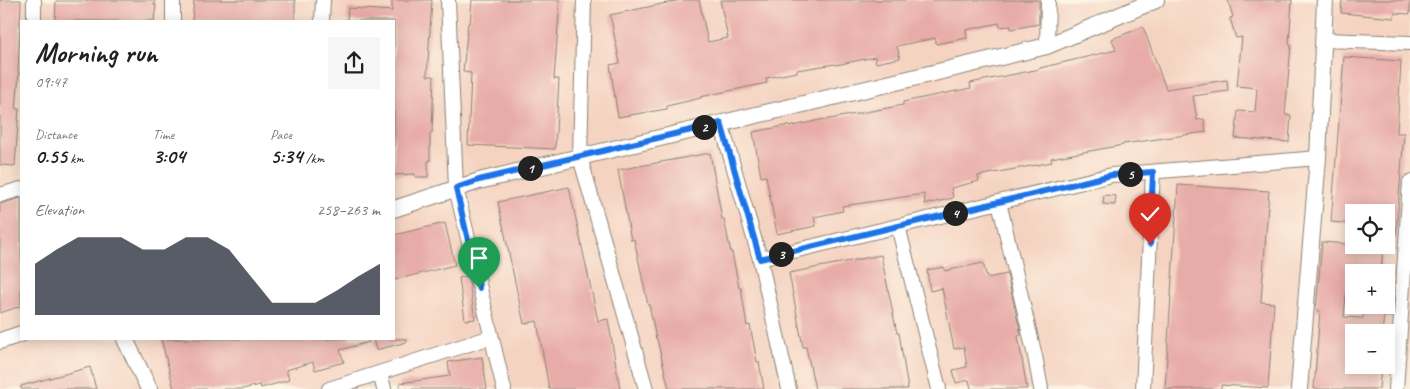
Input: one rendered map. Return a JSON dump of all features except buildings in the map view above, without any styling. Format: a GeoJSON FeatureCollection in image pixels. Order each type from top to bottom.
{"type":"FeatureCollection","features":[{"type":"Feature","properties":{"kind":"street"},"geometry":{"type":"LineString","coordinates":[[34,0],[34,20]]}},
{"type":"Feature","properties":{"kind":"street"},"geometry":{"type":"LineString","coordinates":[[173,0],[173,20]]}},
{"type":"Feature","properties":{"kind":"street"},"geometry":{"type":"LineString","coordinates":[[322,20],[323,0]]}},
{"type":"Feature","properties":{"kind":"street"},"geometry":{"type":"LineString","coordinates":[[448,0],[456,188],[504,389]]}},
{"type":"Feature","properties":{"kind":"street"},"geometry":{"type":"LineString","coordinates":[[584,0],[580,157],[646,389]]}},
{"type":"Feature","properties":{"kind":"street"},"geometry":{"type":"LineString","coordinates":[[1047,46],[1048,0]]}},
{"type":"Feature","properties":{"kind":"street"},"geometry":{"type":"LineString","coordinates":[[395,209],[479,180],[1047,46],[1156,0]]}},
{"type":"Feature","properties":{"kind":"street"},"geometry":{"type":"LineString","coordinates":[[1300,389],[1318,158],[1325,0]]}},
{"type":"Feature","properties":{"kind":"street"},"geometry":{"type":"LineString","coordinates":[[1324,40],[1410,43]]}},
{"type":"Feature","properties":{"kind":"street"},"geometry":{"type":"LineString","coordinates":[[721,123],[760,259],[789,389]]}},
{"type":"Feature","properties":{"kind":"street"},"geometry":{"type":"LineString","coordinates":[[760,259],[1112,175],[1318,158]]}},
{"type":"Feature","properties":{"kind":"street"},"geometry":{"type":"LineString","coordinates":[[1143,389],[1153,172]]}},
{"type":"Feature","properties":{"kind":"street"},"geometry":{"type":"LineString","coordinates":[[1396,389],[1410,182]]}},
{"type":"Feature","properties":{"kind":"street"},"geometry":{"type":"LineString","coordinates":[[0,195],[20,190]]}},
{"type":"Feature","properties":{"kind":"street"},"geometry":{"type":"LineString","coordinates":[[999,202],[1035,356],[1040,389]]}},
{"type":"Feature","properties":{"kind":"street"},"geometry":{"type":"LineString","coordinates":[[898,226],[938,389]]}},
{"type":"Feature","properties":{"kind":"street"},"geometry":{"type":"LineString","coordinates":[[0,341],[20,334]]}},
{"type":"Feature","properties":{"kind":"street"},"geometry":{"type":"LineString","coordinates":[[329,389],[491,337]]}},
{"type":"Feature","properties":{"kind":"street"},"geometry":{"type":"LineString","coordinates":[[125,340],[149,389]]}},
{"type":"Feature","properties":{"kind":"street"},"geometry":{"type":"LineString","coordinates":[[380,373],[384,389]]}},
{"type":"Feature","properties":{"kind":"shaded area"},"geometry":{"type":"Polygon","coordinates":[[[0,0],[1410,0],[1410,389],[0,389],[0,0]]]}},
{"type":"Feature","properties":{"kind":"route"},"geometry":{"type":"LineString","coordinates":[[479,288],[456,188],[479,180],[721,123],[760,259],[1112,175],[1153,172],[1150,244]]}}]}
